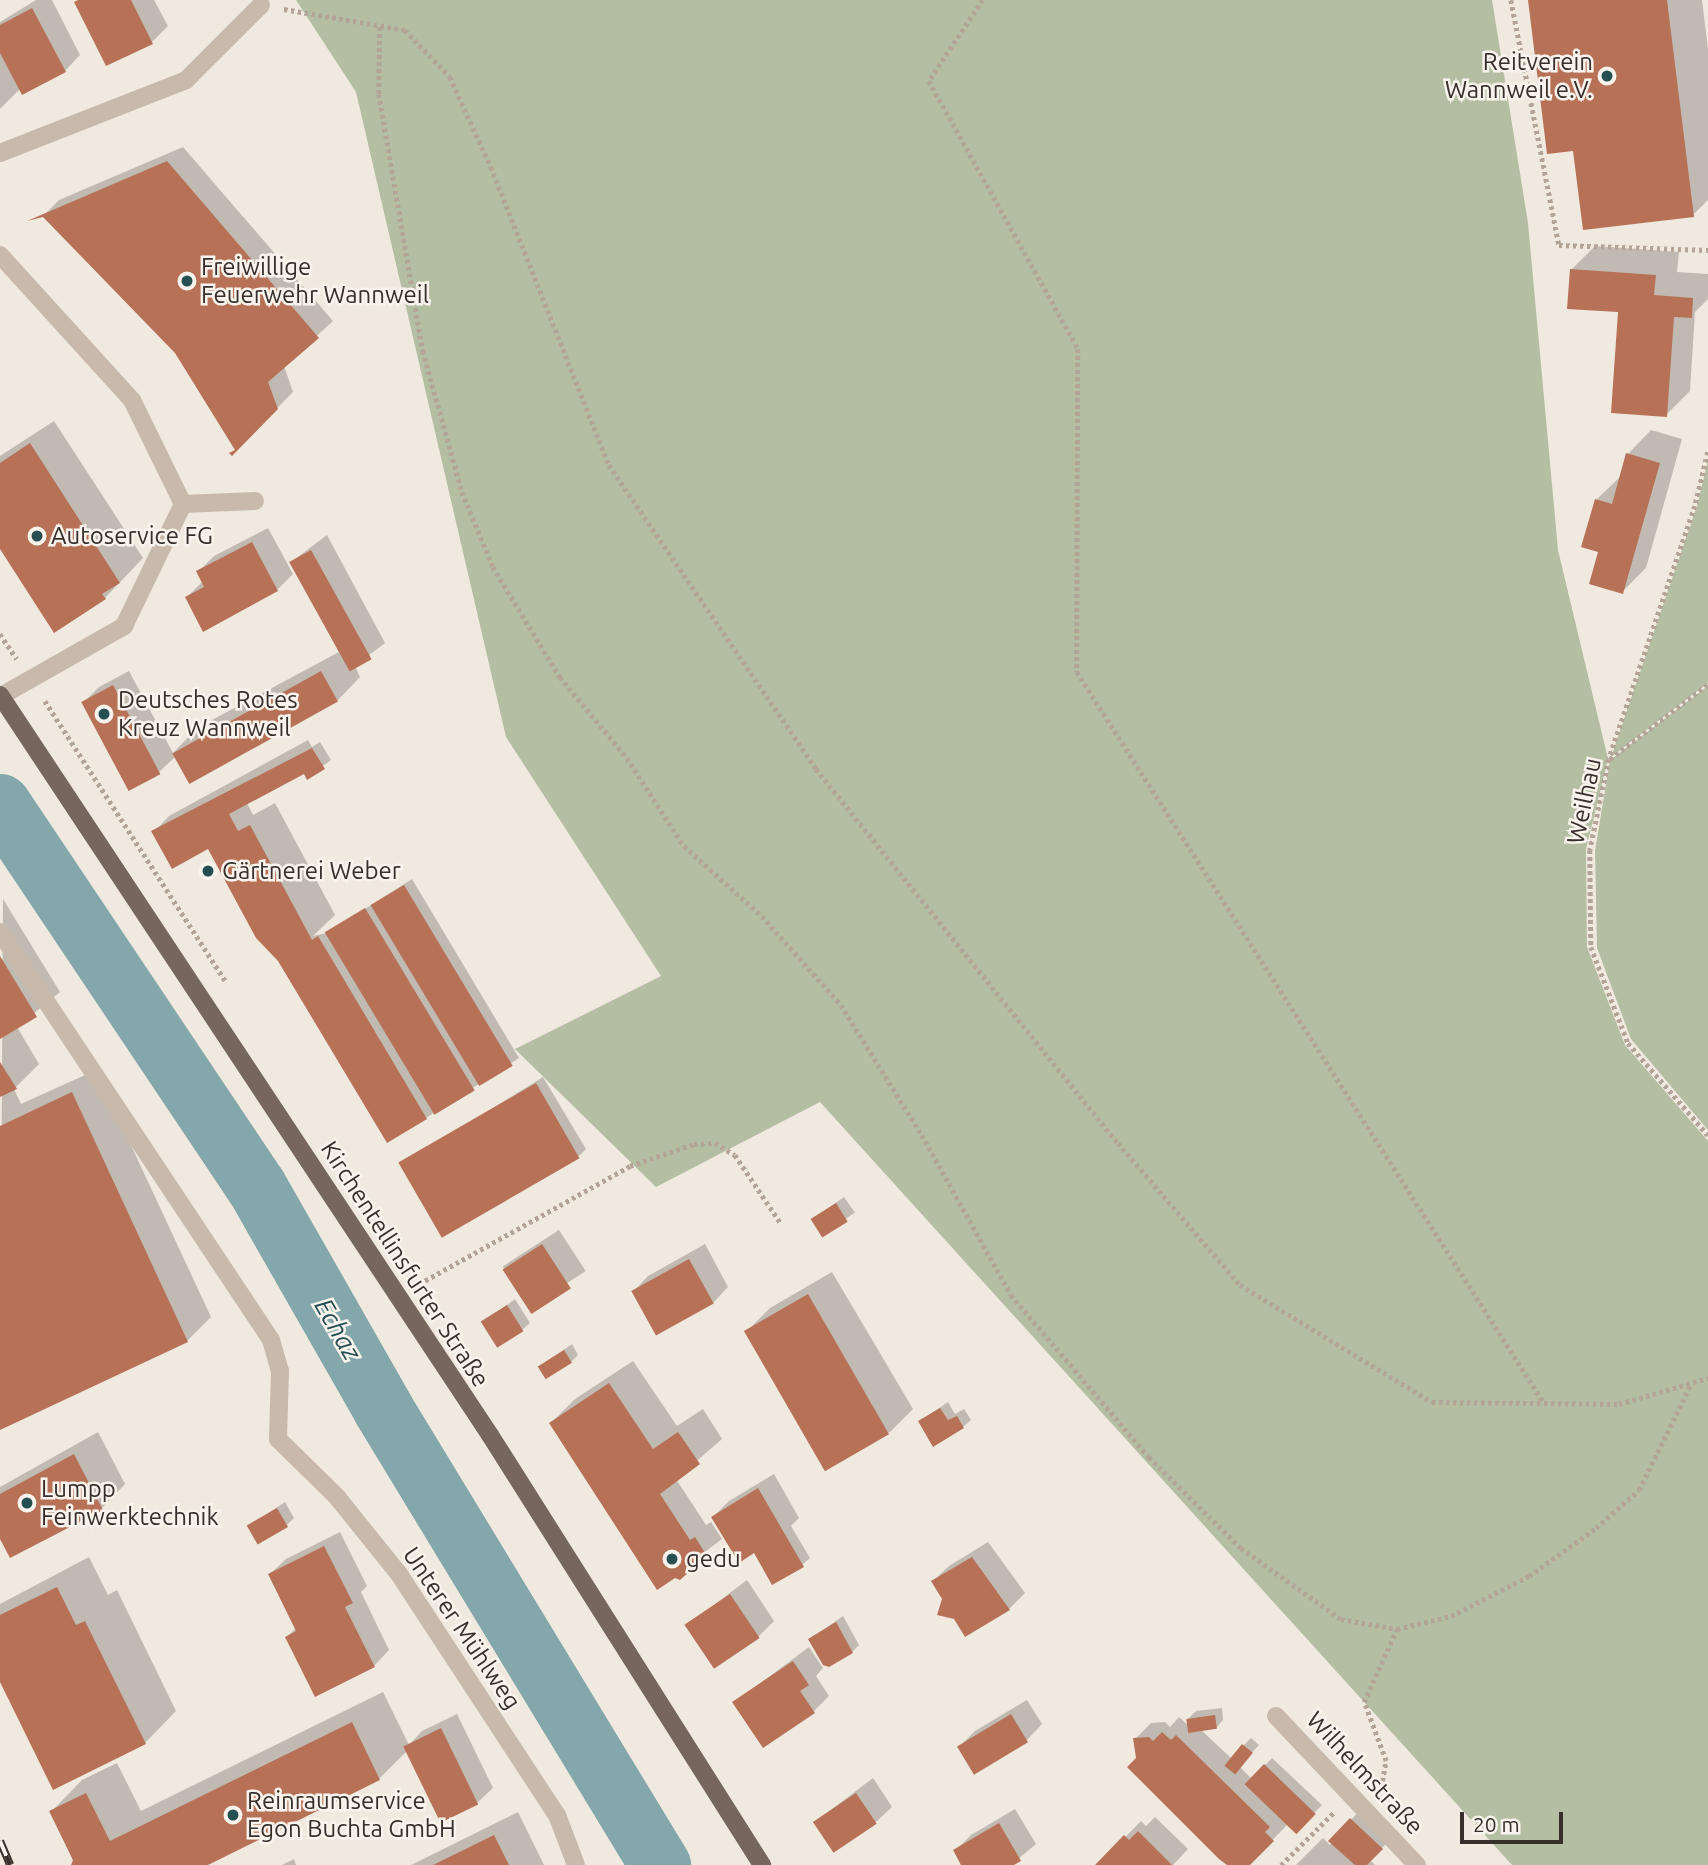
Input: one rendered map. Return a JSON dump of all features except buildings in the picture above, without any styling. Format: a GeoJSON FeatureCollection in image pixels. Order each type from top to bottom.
{"type":"FeatureCollection","features":[{"type":"Feature","properties":{"kind":"main road","name":"Kirchentellinsfurter Straße"},"geometry":{"type":"LineString","coordinates":[[1,695],[694,1751],[761,1865]]}},
{"type":"Feature","properties":{"kind":"street"},"geometry":{"type":"LineString","coordinates":[[0,153],[186,80],[261,5]]}},
{"type":"Feature","properties":{"kind":"street"},"geometry":{"type":"LineString","coordinates":[[0,255],[132,400],[183,504]]}},
{"type":"Feature","properties":{"kind":"street"},"geometry":{"type":"LineString","coordinates":[[183,504],[256,500]]}},
{"type":"Feature","properties":{"kind":"street"},"geometry":{"type":"LineString","coordinates":[[1,695],[124,626],[183,504]]}},
{"type":"Feature","properties":{"kind":"street","name":"Unterer Mühlweg"},"geometry":{"type":"LineString","coordinates":[[0,932],[271,1340],[280,1371],[278,1439],[337,1497],[399,1574],[557,1815],[576,1865]]}},
{"type":"Feature","properties":{"kind":"street","name":"Wilhelmstraße"},"geometry":{"type":"LineString","coordinates":[[1276,1716],[1417,1865]]}},
{"type":"Feature","properties":{"kind":"path"},"geometry":{"type":"LineString","coordinates":[[983,0],[929,81],[1078,349],[1077,672],[1544,1404]]}},
{"type":"Feature","properties":{"kind":"path"},"geometry":{"type":"LineString","coordinates":[[1511,0],[1559,245],[1708,250]]}},
{"type":"Feature","properties":{"kind":"path"},"geometry":{"type":"LineString","coordinates":[[261,5],[405,30],[450,77],[491,167],[609,465],[817,769],[1118,1143],[1240,1285],[1432,1402],[1619,1404],[1708,1378]]}},
{"type":"Feature","properties":{"kind":"path"},"geometry":{"type":"LineString","coordinates":[[380,27],[379,94],[423,351],[461,492],[493,567],[560,677],[627,758],[684,846],[762,916],[841,1005],[922,1135],[1011,1295],[1149,1457],[1241,1548],[1341,1619],[1397,1629],[1451,1616],[1529,1576],[1596,1528],[1639,1490],[1691,1384]]}},
{"type":"Feature","properties":{"kind":"path","name":"Weilhau"},"geometry":{"type":"LineString","coordinates":[[1708,452],[1695,506],[1609,759],[1590,850],[1591,947],[1628,1044],[1708,1135]]}},
{"type":"Feature","properties":{"kind":"path"},"geometry":{"type":"LineString","coordinates":[[1609,759],[1708,684]]}},
{"type":"Feature","properties":{"kind":"path"},"geometry":{"type":"LineString","coordinates":[[397,1297],[630,1166],[694,1144],[715,1143],[735,1155],[780,1222]]}},
{"type":"Feature","properties":{"kind":"path"},"geometry":{"type":"LineString","coordinates":[[1376,1821],[1386,1761],[1364,1702],[1397,1629]]}},
{"type":"Feature","properties":{"kind":"path"},"geometry":{"type":"LineString","coordinates":[[1281,1865],[1352,1794]]}},
{"type":"Feature","properties":{"kind":"green space"},"geometry":{"type":"Polygon","coordinates":[[[296,0],[1492,0],[1528,223],[1558,550],[1608,759],[1586,849],[1587,947],[1625,1045],[1708,1141],[1708,1865],[1512,1865],[820,1102],[656,1187],[515,1049],[661,976],[506,737],[356,92],[296,0]]]}},
{"type":"Feature","properties":{"kind":"green space"},"geometry":{"type":"Polygon","coordinates":[[[1708,460],[1708,683],[1611,757],[1697,506],[1708,460]]]}},
{"type":"Feature","properties":{"kind":"green space"},"geometry":{"type":"Polygon","coordinates":[[[1708,686],[1708,1130],[1631,1039],[1597,948],[1595,851],[1610,760],[1708,686]]]}},
{"type":"Feature","properties":{"kind":"waterway","name":"Echaz"},"geometry":{"type":"LineString","coordinates":[[0,804],[256,1186],[383,1409],[660,1865]]}},
{"type":"Feature","properties":{"kind":"railway"},"geometry":{"type":"LineString","coordinates":[[0,1841],[10,1865]]}},
{"type":"Feature","properties":{"kind":"place","name":"Reitverein Wannweil e.V."},"geometry":{"type":"Point","coordinates":[1607,76]}},
{"type":"Feature","properties":{"kind":"place","name":"Freiwillige Feuerwehr Wannweil"},"geometry":{"type":"Point","coordinates":[187,281]}},
{"type":"Feature","properties":{"kind":"place","name":"Autoservice FG"},"geometry":{"type":"Point","coordinates":[37,536]}},
{"type":"Feature","properties":{"kind":"place","name":"Deutsches Rotes Kreuz Wannweil"},"geometry":{"type":"Point","coordinates":[104,714]}},
{"type":"Feature","properties":{"kind":"place","name":"Gärtnerei Weber"},"geometry":{"type":"Point","coordinates":[208,871]}},
{"type":"Feature","properties":{"kind":"place","name":"Lumpp Feinwerktechnik"},"geometry":{"type":"Point","coordinates":[27,1503]}},
{"type":"Feature","properties":{"kind":"place","name":"gedu"},"geometry":{"type":"Point","coordinates":[672,1559]}},
{"type":"Feature","properties":{"kind":"place","name":"Reinraumservice Egon Buchta GmbH"},"geometry":{"type":"Point","coordinates":[233,1815]}}]}
